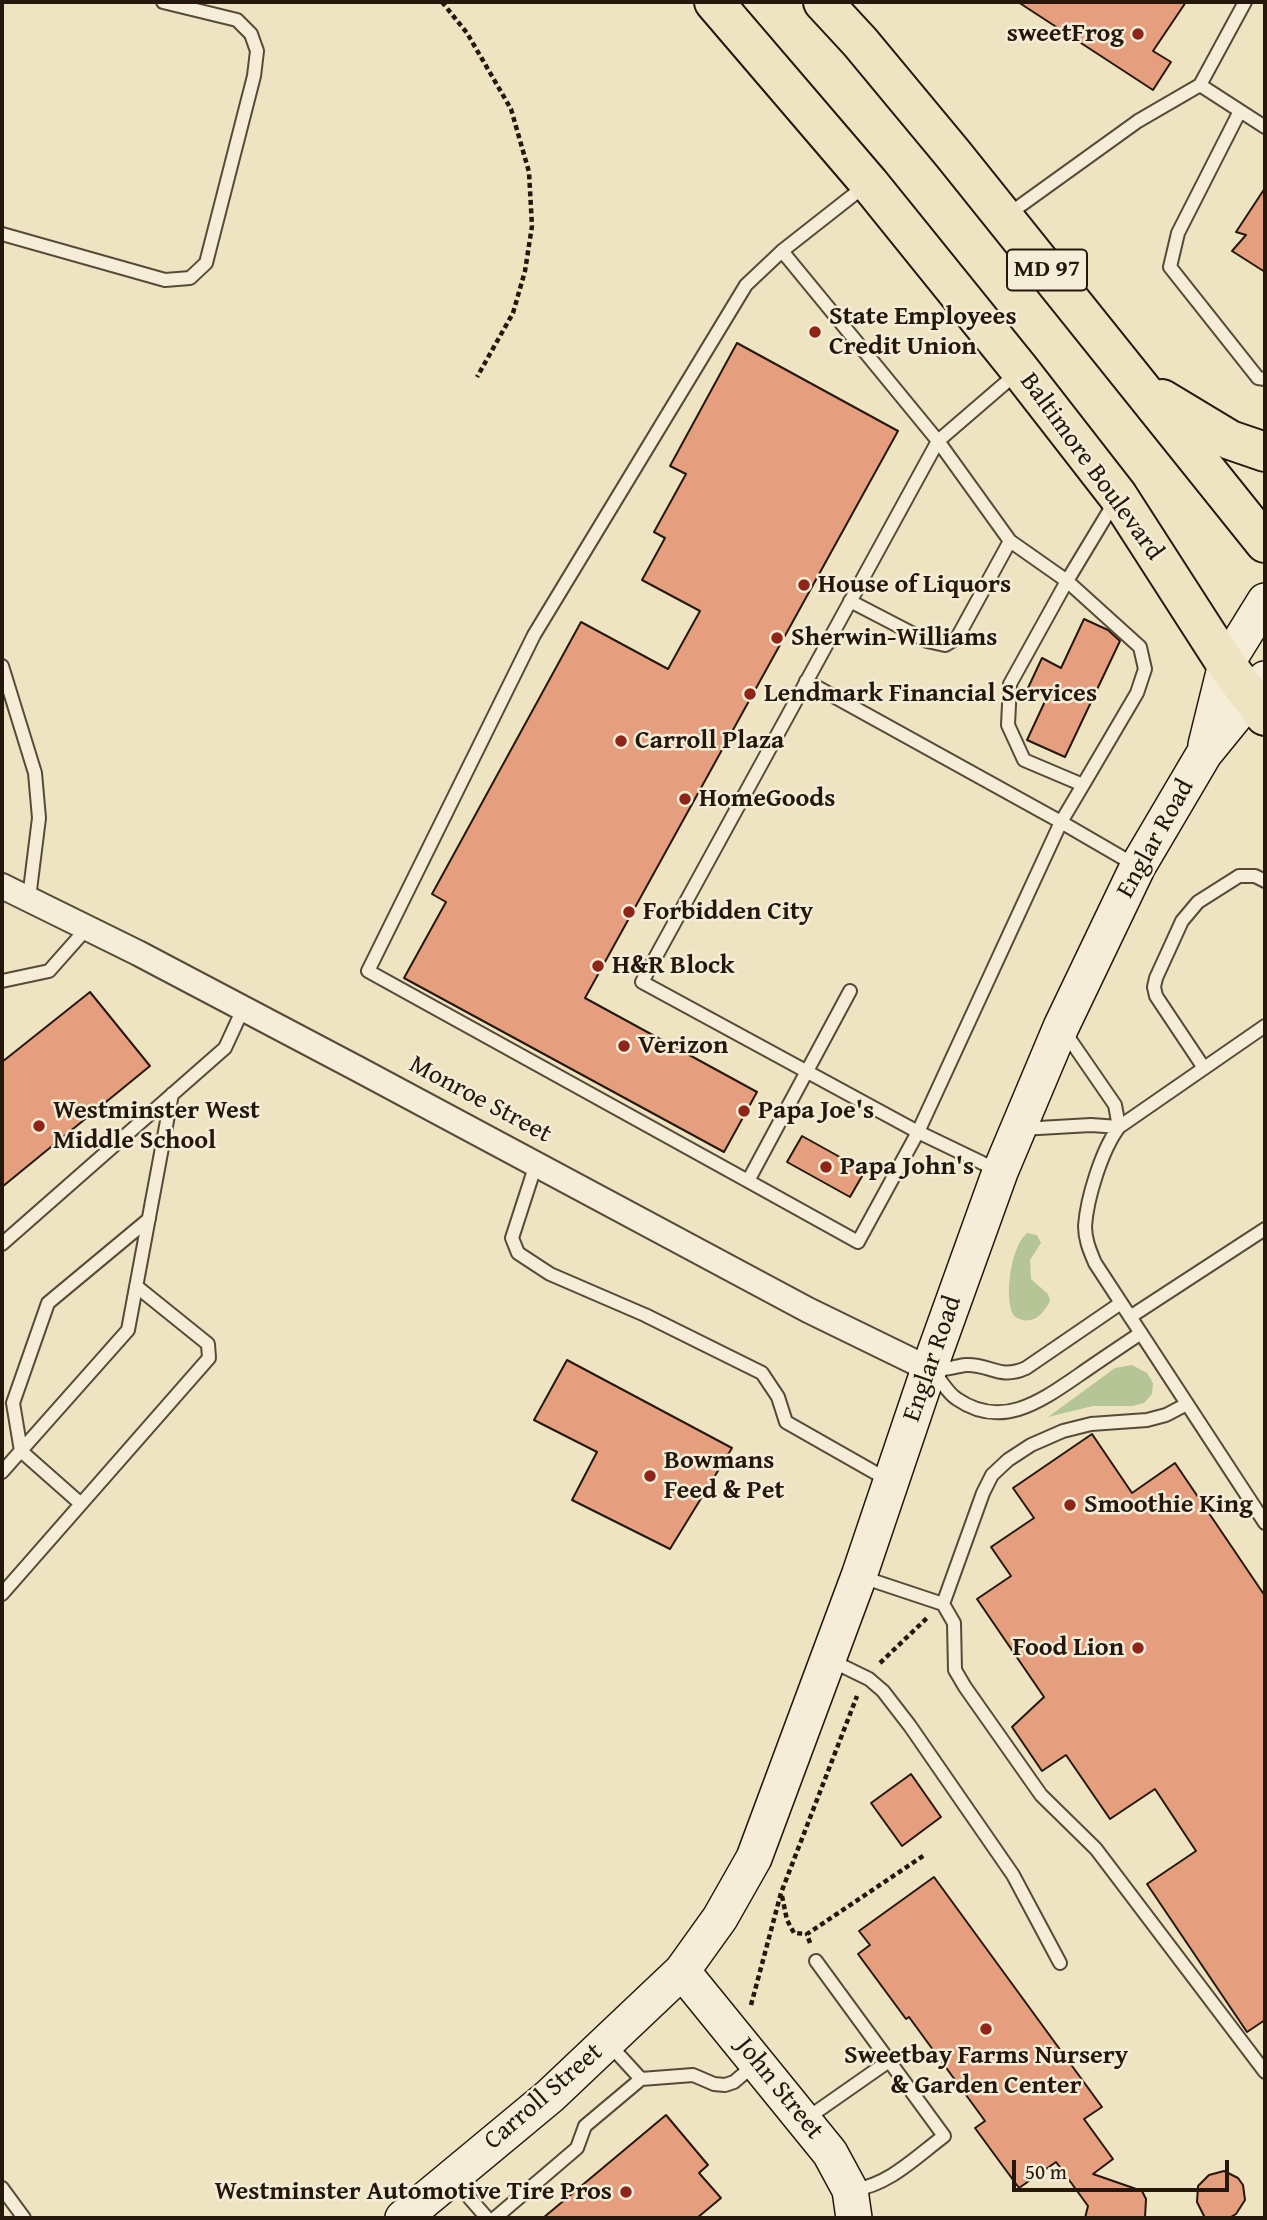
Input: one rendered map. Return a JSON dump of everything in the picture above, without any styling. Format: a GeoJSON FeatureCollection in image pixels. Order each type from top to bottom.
{"type":"FeatureCollection","features":[{"type":"Feature","properties":{"kind":"highway","name":"Baltimore Boulevard"},"geometry":{"type":"LineString","coordinates":[[714,2],[869,183],[1020,370],[1118,496],[1226,664],[1261,698]]}},
{"type":"Feature","properties":{"kind":"highway","name":"MD 97"},"geometry":{"type":"LineString","coordinates":[[823,2],[877,62],[1005,218],[1265,543]]}},
{"type":"Feature","properties":{"kind":"highway"},"geometry":{"type":"LineString","coordinates":[[1114,354],[1159,397],[1230,440],[1265,452]]}},
{"type":"Feature","properties":{"kind":"street","name":"Englar Road"},"geometry":{"type":"LineString","coordinates":[[1204,754],[1226,664],[1265,601]]}},
{"type":"Feature","properties":{"kind":"street","name":"Englar Road"},"geometry":{"type":"LineString","coordinates":[[682,1972],[720,1919],[754,1857],[859,1576],[929,1368],[1000,1172],[1061,1027],[1138,866],[1204,754],[1261,698]]}},
{"type":"Feature","properties":{"kind":"street","name":"Monroe Street"},"geometry":{"type":"LineString","coordinates":[[2,886],[243,1009],[808,1310],[929,1368]]}},
{"type":"Feature","properties":{"kind":"street","name":"Carroll Street"},"geometry":{"type":"LineString","coordinates":[[403,2218],[550,2096],[682,1972]]}},
{"type":"Feature","properties":{"kind":"street","name":"John Street"},"geometry":{"type":"LineString","coordinates":[[682,1972],[830,2153],[852,2204]]}},
{"type":"Feature","properties":{"kind":"lane"},"geometry":{"type":"LineString","coordinates":[[2,234],[165,281],[190,278],[206,263],[254,76],[257,51],[251,34],[237,20],[163,2]]}},
{"type":"Feature","properties":{"kind":"lane"},"geometry":{"type":"LineString","coordinates":[[1005,218],[1138,121],[1200,85],[1245,2]]}},
{"type":"Feature","properties":{"kind":"lane"},"geometry":{"type":"LineString","coordinates":[[1200,85],[1265,127]]}},
{"type":"Feature","properties":{"kind":"lane"},"geometry":{"type":"LineString","coordinates":[[1240,111],[1178,233],[1170,267],[1258,379],[1265,379]]}},
{"type":"Feature","properties":{"kind":"lane"},"geometry":{"type":"LineString","coordinates":[[782,251],[937,441],[1010,541],[1067,581],[1140,647],[1145,669],[1137,693],[1061,822],[918,1132],[858,1242],[368,971],[534,635],[746,285],[782,251],[869,183]]}},
{"type":"Feature","properties":{"kind":"lane"},"geometry":{"type":"LineString","coordinates":[[1000,1172],[918,1132],[642,982],[937,441],[1020,370]]}},
{"type":"Feature","properties":{"kind":"lane"},"geometry":{"type":"LineString","coordinates":[[1083,785],[1024,760],[1008,725],[1010,684],[1118,496]]}},
{"type":"Feature","properties":{"kind":"lane"},"geometry":{"type":"LineString","coordinates":[[850,601],[927,641],[945,645],[957,638],[1010,541]]}},
{"type":"Feature","properties":{"kind":"lane"},"geometry":{"type":"LineString","coordinates":[[2,666],[35,773],[39,818],[29,898]]}},
{"type":"Feature","properties":{"kind":"lane"},"geometry":{"type":"LineString","coordinates":[[806,681],[1138,866]]}},
{"type":"Feature","properties":{"kind":"lane"},"geometry":{"type":"LineString","coordinates":[[1204,1068],[1156,996],[1156,978],[1182,921],[1198,902],[1239,876],[1255,876],[1265,881]]}},
{"type":"Feature","properties":{"kind":"lane"},"geometry":{"type":"LineString","coordinates":[[2,981],[49,971],[88,928]]}},
{"type":"Feature","properties":{"kind":"lane"},"geometry":{"type":"LineString","coordinates":[[748,1181],[850,991]]}},
{"type":"Feature","properties":{"kind":"lane"},"geometry":{"type":"LineString","coordinates":[[2,1244],[225,1048],[243,1009]]}},
{"type":"Feature","properties":{"kind":"lane"},"geometry":{"type":"LineString","coordinates":[[1265,1026],[1119,1126],[1108,1144],[1089,1203],[1085,1227],[1087,1245],[1095,1263],[1265,1523]]}},
{"type":"Feature","properties":{"kind":"lane"},"geometry":{"type":"LineString","coordinates":[[1061,1027],[1115,1105],[1119,1126]]}},
{"type":"Feature","properties":{"kind":"lane"},"geometry":{"type":"LineString","coordinates":[[2,1472],[128,1331],[172,1094]]}},
{"type":"Feature","properties":{"kind":"lane"},"geometry":{"type":"LineString","coordinates":[[1017,1129],[1119,1126]]}},
{"type":"Feature","properties":{"kind":"lane"},"geometry":{"type":"LineString","coordinates":[[536,1164],[512,1238],[518,1253],[550,1274],[645,1315],[762,1373],[778,1397],[786,1422],[891,1482]]}},
{"type":"Feature","properties":{"kind":"lane"},"geometry":{"type":"LineString","coordinates":[[81,1504],[21,1451],[13,1403],[48,1303],[149,1219]]}},
{"type":"Feature","properties":{"kind":"lane"},"geometry":{"type":"LineString","coordinates":[[1130,1317],[1265,1229]]}},
{"type":"Feature","properties":{"kind":"lane"},"geometry":{"type":"LineString","coordinates":[[2,1594],[209,1358],[208,1344],[136,1286]]}},
{"type":"Feature","properties":{"kind":"lane"},"geometry":{"type":"LineString","coordinates":[[929,1368],[940,1370],[966,1365],[1015,1373],[1027,1368],[1121,1303]]}},
{"type":"Feature","properties":{"kind":"lane"},"geometry":{"type":"LineString","coordinates":[[929,1368],[939,1377],[950,1394],[964,1403],[993,1412],[1009,1412],[1031,1405],[1052,1393],[1141,1333]]}},
{"type":"Feature","properties":{"kind":"lane"},"geometry":{"type":"LineString","coordinates":[[943,1604],[983,1493],[992,1475],[1008,1460],[1031,1445],[1063,1431],[1091,1424],[1147,1420],[1166,1415],[1187,1404]]}},
{"type":"Feature","properties":{"kind":"lane"},"geometry":{"type":"LineString","coordinates":[[859,1576],[943,1604],[954,1623],[956,1670],[965,1688],[1041,1795],[1096,1849],[1265,2072]]}},
{"type":"Feature","properties":{"kind":"lane"},"geometry":{"type":"LineString","coordinates":[[827,1659],[869,1679],[883,1691],[904,1717],[1013,1875],[1060,1963]]}},
{"type":"Feature","properties":{"kind":"lane"},"geometry":{"type":"LineString","coordinates":[[816,1961],[944,2136],[884,2181],[869,2187],[852,2204]]}},
{"type":"Feature","properties":{"kind":"lane"},"geometry":{"type":"LineString","coordinates":[[607,2042],[641,2079]]}},
{"type":"Feature","properties":{"kind":"lane"},"geometry":{"type":"LineString","coordinates":[[804,2121],[889,2061]]}},
{"type":"Feature","properties":{"kind":"lane"},"geometry":{"type":"LineString","coordinates":[[495,2218],[577,2148],[585,2126],[641,2079],[694,2075],[714,2084],[725,2085],[734,2082],[757,2063]]}},
{"type":"Feature","properties":{"kind":"lane"},"geometry":{"type":"LineString","coordinates":[[452,2178],[487,2218]]}},
{"type":"Feature","properties":{"kind":"lane"},"geometry":{"type":"LineString","coordinates":[[2,2188],[24,2218]]}},
{"type":"Feature","properties":{"kind":"path"},"geometry":{"type":"LineString","coordinates":[[442,2],[467,33],[511,109],[529,172],[532,226],[525,271],[513,313],[477,377]]}},
{"type":"Feature","properties":{"kind":"path"},"geometry":{"type":"LineString","coordinates":[[880,1663],[920,1624]]}},
{"type":"Feature","properties":{"kind":"path"},"geometry":{"type":"LineString","coordinates":[[752,2003],[781,1893],[854,1700]]}},
{"type":"Feature","properties":{"kind":"path"},"geometry":{"type":"LineString","coordinates":[[781,1893],[787,1920],[794,1933],[807,1934],[926,1854]]}},
{"type":"Feature","properties":{"kind":"path"},"geometry":{"type":"LineString","coordinates":[[807,1934],[816,1961]]}},
{"type":"Feature","properties":{"kind":"green space"},"geometry":{"type":"Polygon","coordinates":[[[1027,1233],[1037,1235],[1041,1243],[1030,1260],[1031,1279],[1048,1294],[1050,1301],[1040,1315],[1031,1320],[1014,1316],[1009,1298],[1013,1260],[1021,1240],[1027,1233]]]}},
{"type":"Feature","properties":{"kind":"green space"},"geometry":{"type":"Polygon","coordinates":[[[1132,1365],[1147,1373],[1153,1383],[1152,1394],[1144,1403],[1133,1406],[1093,1406],[1048,1417],[1115,1368],[1132,1365]]]}},
{"type":"Feature","properties":{"kind":"building"},"geometry":{"type":"Polygon","coordinates":[[[1018,2],[1186,2],[1153,51],[1171,62],[1153,90],[1018,2]]]}},
{"type":"Feature","properties":{"kind":"building"},"geometry":{"type":"Polygon","coordinates":[[[1265,188],[1265,272],[1232,251],[1246,235],[1236,232],[1265,188]]]}},
{"type":"Feature","properties":{"kind":"building","name":"Carroll Plaza"},"geometry":{"type":"Polygon","coordinates":[[[737,343],[898,431],[585,998],[757,1092],[724,1152],[404,978],[446,902],[432,894],[581,622],[668,669],[700,611],[642,580],[665,538],[654,532],[686,474],[670,466],[737,343]]]}},
{"type":"Feature","properties":{"kind":"building"},"geometry":{"type":"Polygon","coordinates":[[[1084,619],[1108,630],[1120,641],[1065,757],[1027,740],[1047,697],[1028,688],[1042,658],[1061,668],[1084,619]]]}},
{"type":"Feature","properties":{"kind":"building","name":"Westminster West Middle School"},"geometry":{"type":"Polygon","coordinates":[[[90,992],[150,1066],[2,1187],[2,1062],[90,992]]]}},
{"type":"Feature","properties":{"kind":"building","name":"Papa John's"},"geometry":{"type":"Polygon","coordinates":[[[802,1136],[865,1171],[850,1197],[787,1162],[802,1136]]]}},
{"type":"Feature","properties":{"kind":"building","name":"Bowmans Feed & Pet"},"geometry":{"type":"Polygon","coordinates":[[[567,1360],[732,1448],[670,1549],[572,1500],[597,1452],[534,1420],[567,1360]]]}},
{"type":"Feature","properties":{"kind":"building","name":"Food Lion"},"geometry":{"type":"Polygon","coordinates":[[[1092,1434],[1132,1493],[1175,1463],[1265,1596],[1265,2020],[1247,2032],[1147,1884],[1196,1851],[1155,1789],[1110,1819],[1066,1755],[1042,1771],[1012,1727],[1044,1697],[977,1599],[1011,1576],[991,1547],[1034,1518],[1013,1488],[1092,1434]]]}},
{"type":"Feature","properties":{"kind":"building"},"geometry":{"type":"Polygon","coordinates":[[[911,1774],[941,1817],[902,1846],[871,1803],[911,1774]]]}},
{"type":"Feature","properties":{"kind":"building","name":"Sweetbay Farms Nursery & Garden Center"},"geometry":{"type":"Polygon","coordinates":[[[934,1877],[1102,2107],[1084,2119],[1113,2159],[1093,2174],[1142,2191],[1146,2199],[1145,2218],[1085,2218],[1088,2206],[1056,2162],[1019,2188],[975,2128],[985,2121],[909,2017],[906,2019],[858,1954],[870,1945],[859,1931],[934,1877]]]}},
{"type":"Feature","properties":{"kind":"building","name":"Westminster Automotive Tire Pros"},"geometry":{"type":"Polygon","coordinates":[[[666,2115],[708,2165],[699,2173],[721,2198],[697,2218],[543,2218],[666,2115]]]}},
{"type":"Feature","properties":{"kind":"building"},"geometry":{"type":"Polygon","coordinates":[[[1224,2171],[1238,2178],[1243,2185],[1245,2200],[1236,2214],[1229,2218],[1205,2218],[1197,2202],[1198,2186],[1209,2175],[1224,2171]]]}},
{"type":"Feature","properties":{"kind":"place","name":"sweetFrog"},"geometry":{"type":"Point","coordinates":[1138,34]}},
{"type":"Feature","properties":{"kind":"place","name":"State Employees Credit Union"},"geometry":{"type":"Point","coordinates":[815,332]}},
{"type":"Feature","properties":{"kind":"place","name":"House of Liquors"},"geometry":{"type":"Point","coordinates":[804,585]}},
{"type":"Feature","properties":{"kind":"place","name":"Sherwin-Williams"},"geometry":{"type":"Point","coordinates":[777,638]}},
{"type":"Feature","properties":{"kind":"place","name":"Lendmark Financial Services"},"geometry":{"type":"Point","coordinates":[750,694]}},
{"type":"Feature","properties":{"kind":"place","name":"Carroll Plaza"},"geometry":{"type":"Point","coordinates":[621,741]}},
{"type":"Feature","properties":{"kind":"place","name":"HomeGoods"},"geometry":{"type":"Point","coordinates":[685,799]}},
{"type":"Feature","properties":{"kind":"place","name":"Forbidden City"},"geometry":{"type":"Point","coordinates":[629,912]}},
{"type":"Feature","properties":{"kind":"place","name":"H&R Block"},"geometry":{"type":"Point","coordinates":[598,966]}},
{"type":"Feature","properties":{"kind":"place","name":"Verizon"},"geometry":{"type":"Point","coordinates":[624,1046]}},
{"type":"Feature","properties":{"kind":"place","name":"Papa Joe's"},"geometry":{"type":"Point","coordinates":[744,1111]}},
{"type":"Feature","properties":{"kind":"place","name":"Westminster West Middle School"},"geometry":{"type":"Point","coordinates":[39,1126]}},
{"type":"Feature","properties":{"kind":"place","name":"Papa John's"},"geometry":{"type":"Point","coordinates":[826,1167]}},
{"type":"Feature","properties":{"kind":"place","name":"Bowmans Feed & Pet"},"geometry":{"type":"Point","coordinates":[650,1476]}},
{"type":"Feature","properties":{"kind":"place","name":"Smoothie King"},"geometry":{"type":"Point","coordinates":[1070,1505]}},
{"type":"Feature","properties":{"kind":"place","name":"Food Lion"},"geometry":{"type":"Point","coordinates":[1138,1648]}},
{"type":"Feature","properties":{"kind":"place","name":"Sweetbay Farms Nursery & Garden Center"},"geometry":{"type":"Point","coordinates":[986,2029]}},
{"type":"Feature","properties":{"kind":"place","name":"Westminster Automotive Tire Pros"},"geometry":{"type":"Point","coordinates":[626,2192]}}]}
